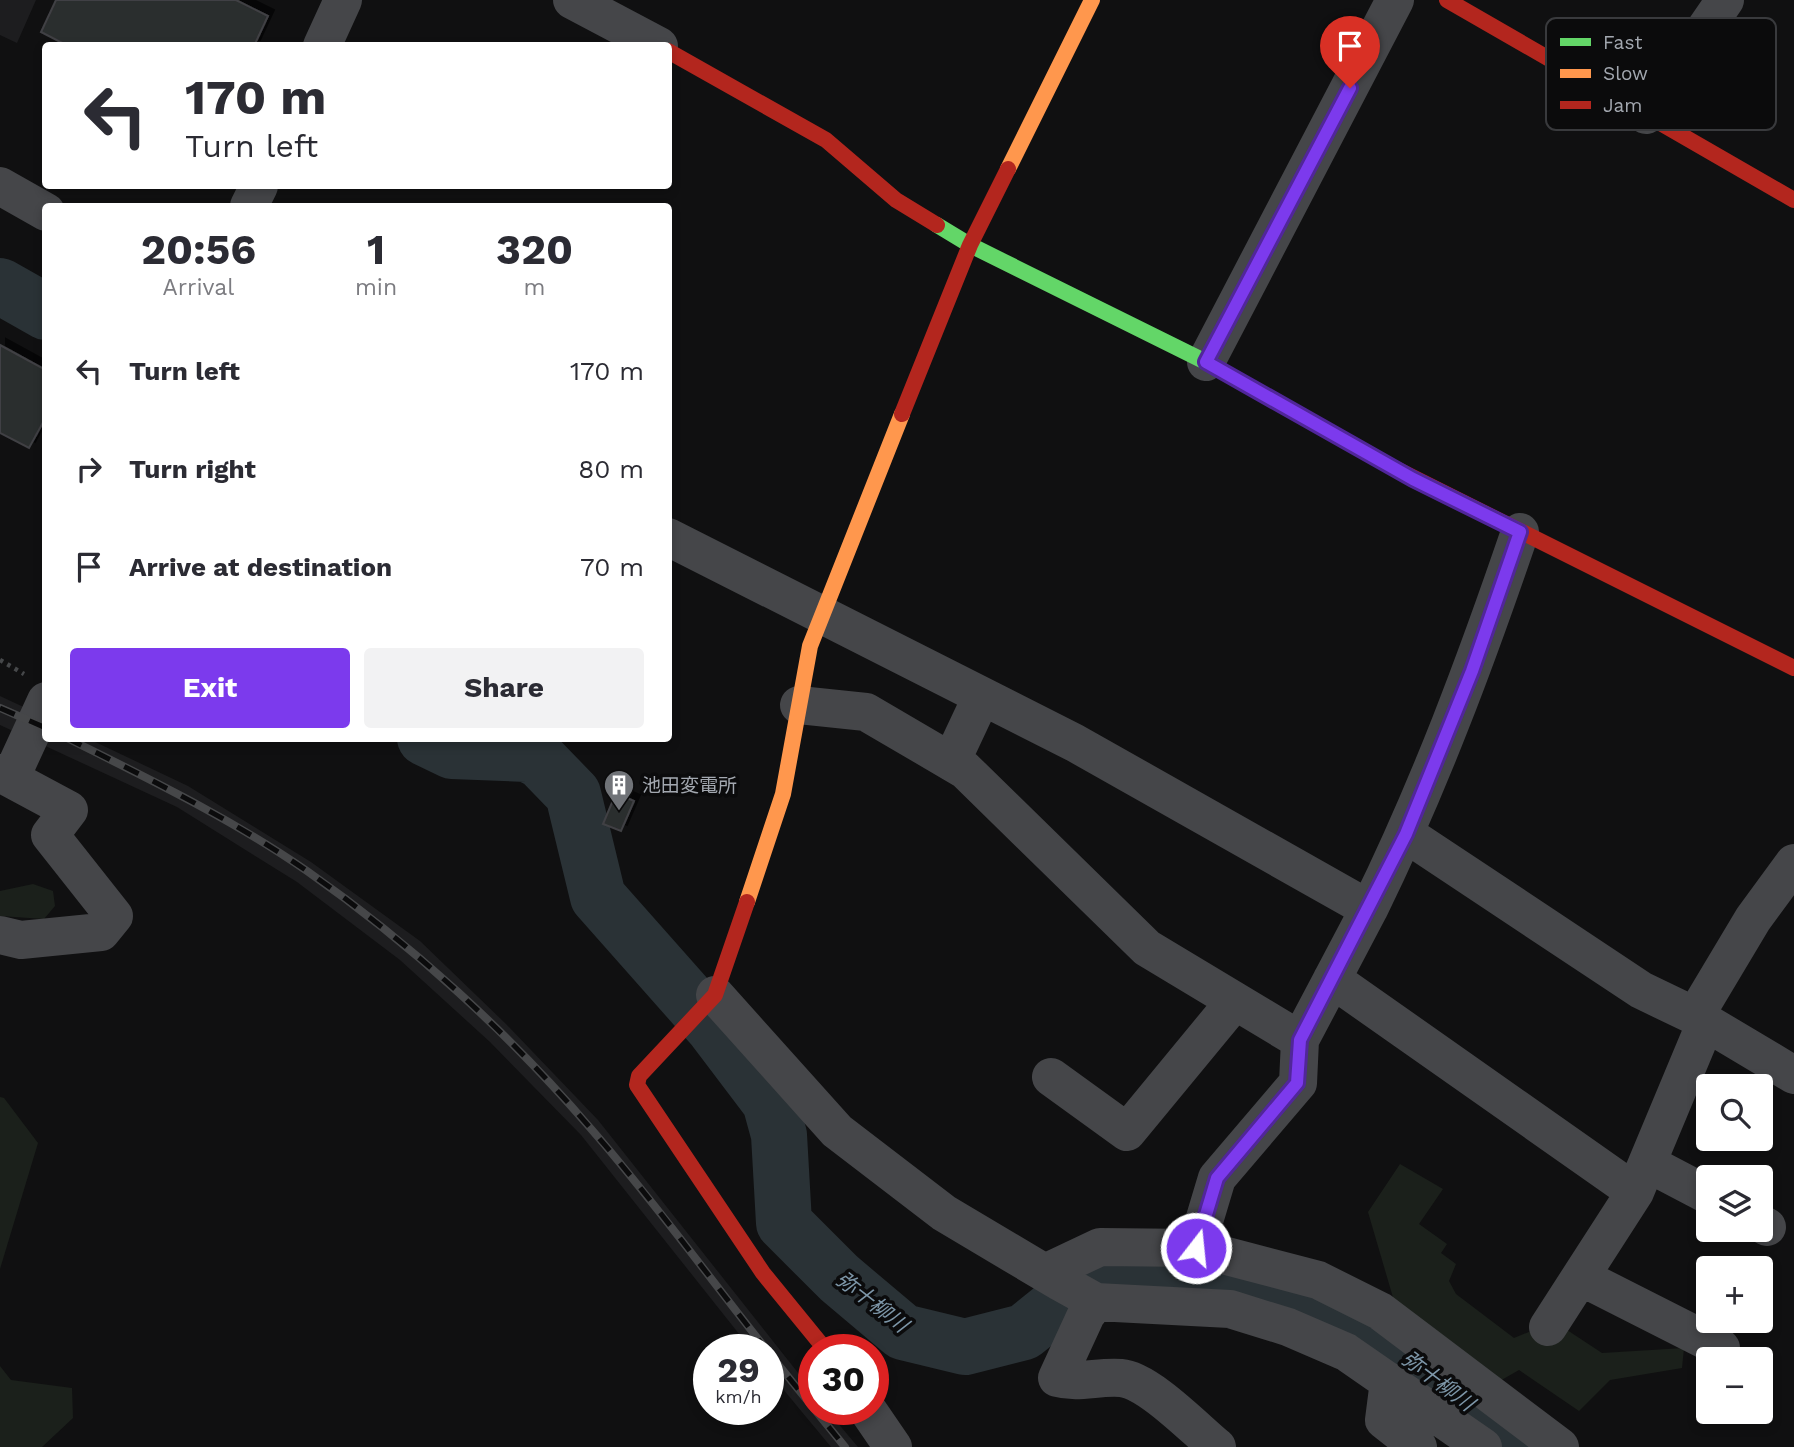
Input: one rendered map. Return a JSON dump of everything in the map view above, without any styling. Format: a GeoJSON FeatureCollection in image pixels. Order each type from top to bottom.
{"type":"FeatureCollection","features":[{"type":"Feature","properties":{"kind":"street"},"geometry":{"type":"LineString","coordinates":[[324,42],[343,0]]}},
{"type":"Feature","properties":{"kind":"street"},"geometry":{"type":"LineString","coordinates":[[572,0],[651,42]]}},
{"type":"Feature","properties":{"kind":"street"},"geometry":{"type":"LineString","coordinates":[[813,1334],[763,1273],[636,1085],[639,1076],[711,1000],[783,794],[810,646],[825,615],[970,246],[1092,0]]}},
{"type":"Feature","properties":{"kind":"street"},"geometry":{"type":"LineString","coordinates":[[1206,362],[1395,0]]}},
{"type":"Feature","properties":{"kind":"street"},"geometry":{"type":"LineString","coordinates":[[1447,0],[1546,57]]}},
{"type":"Feature","properties":{"kind":"street"},"geometry":{"type":"LineString","coordinates":[[1713,18],[1725,0]]}},
{"type":"Feature","properties":{"kind":"street"},"geometry":{"type":"LineString","coordinates":[[672,53],[826,140],[897,200],[970,246],[1206,362],[1413,479],[1794,668]]}},
{"type":"Feature","properties":{"kind":"street"},"geometry":{"type":"LineString","coordinates":[[1675,130],[1790,189]]}},
{"type":"Feature","properties":{"kind":"street"},"geometry":{"type":"LineString","coordinates":[[0,186],[42,210]]}},
{"type":"Feature","properties":{"kind":"street"},"geometry":{"type":"LineString","coordinates":[[1196,1248],[1217,1178],[1297,1083],[1300,1040],[1406,834],[1472,671],[1520,532]]}},
{"type":"Feature","properties":{"kind":"street"},"geometry":{"type":"LineString","coordinates":[[672,539],[1075,743],[1369,909]]}},
{"type":"Feature","properties":{"kind":"street"},"geometry":{"type":"LineString","coordinates":[[951,762],[982,695]]}},
{"type":"Feature","properties":{"kind":"street"},"geometry":{"type":"LineString","coordinates":[[799,705],[866,712],[965,770],[1147,948],[1300,1040]]}},
{"type":"Feature","properties":{"kind":"street"},"geometry":{"type":"LineString","coordinates":[[0,935],[21,940],[101,932],[114,916],[50,835],[69,810],[6,775],[42,708]]}},
{"type":"Feature","properties":{"kind":"street"},"geometry":{"type":"LineString","coordinates":[[1406,834],[1641,990],[1700,1019],[1794,1075]]}},
{"type":"Feature","properties":{"kind":"street"},"geometry":{"type":"LineString","coordinates":[[1549,1327],[1641,1177],[1700,1019],[1753,919],[1794,863]]}},
{"type":"Feature","properties":{"kind":"street"},"geometry":{"type":"LineString","coordinates":[[1332,979],[1641,1177],[1696,1192]]}},
{"type":"Feature","properties":{"kind":"street"},"geometry":{"type":"LineString","coordinates":[[711,1000],[837,1131],[944,1213],[1073,1289],[1230,1310],[1288,1327],[1346,1352],[1483,1447]]}},
{"type":"Feature","properties":{"kind":"street"},"geometry":{"type":"LineString","coordinates":[[1051,1077],[1127,1132],[1235,1001]]}},
{"type":"Feature","properties":{"kind":"street"},"geometry":{"type":"LineString","coordinates":[[1073,1289],[1100,1247],[1196,1248],[1318,1280],[1380,1311],[1560,1447]]}},
{"type":"Feature","properties":{"kind":"street"},"geometry":{"type":"LineString","coordinates":[[1581,1277],[1719,1347]]}},
{"type":"Feature","properties":{"kind":"street"},"geometry":{"type":"LineString","coordinates":[[1073,1289],[1086,1315],[1057,1378],[1073,1383],[1123,1377],[1149,1390],[1217,1447]]}},
{"type":"Feature","properties":{"kind":"street"},"geometry":{"type":"LineString","coordinates":[[1388,1381],[1384,1420],[1419,1447]]}},
{"type":"Feature","properties":{"kind":"street"},"geometry":{"type":"LineString","coordinates":[[878,1425],[893,1447]]}},
{"type":"Feature","properties":{"kind":"shaded area"},"geometry":{"type":"Polygon","coordinates":[[[0,0],[36,0],[17,43],[0,35],[0,0]]]}},
{"type":"Feature","properties":{"kind":"shaded area"},"geometry":{"type":"Polygon","coordinates":[[[0,696],[42,716],[42,742],[95,742],[188,786],[311,862],[420,941],[506,1024],[598,1120],[767,1334],[739,1334],[581,1135],[490,1042],[400,960],[297,882],[177,807],[0,725],[0,696]]]}},
{"type":"Feature","properties":{"kind":"shaded area"},"geometry":{"type":"Polygon","coordinates":[[[33,884],[53,891],[55,906],[44,919],[0,916],[0,891],[33,884]]]}},
{"type":"Feature","properties":{"kind":"shaded area"},"geometry":{"type":"Polygon","coordinates":[[[0,1097],[4,1098],[38,1143],[0,1269],[0,1097]]]}},
{"type":"Feature","properties":{"kind":"shaded area"},"geometry":{"type":"Polygon","coordinates":[[[1400,1164],[1443,1189],[1419,1224],[1447,1244],[1441,1253],[1456,1264],[1449,1281],[1456,1294],[1514,1338],[1536,1329],[1561,1326],[1602,1353],[1684,1348],[1682,1368],[1610,1380],[1579,1411],[1519,1370],[1491,1386],[1399,1318],[1368,1212],[1400,1164]]]}},
{"type":"Feature","properties":{"kind":"shaded area"},"geometry":{"type":"Polygon","coordinates":[[[784,1355],[798,1373],[798,1407],[784,1390],[784,1355]]]}},
{"type":"Feature","properties":{"kind":"shaded area"},"geometry":{"type":"Polygon","coordinates":[[[0,1366],[11,1380],[72,1388],[73,1418],[42,1447],[0,1447],[0,1366]]]}},
{"type":"Feature","properties":{"kind":"shaded area"},"geometry":{"type":"Polygon","coordinates":[[[813,1425],[839,1425],[858,1447],[831,1447],[813,1425]]]}},
{"type":"Feature","properties":{"kind":"building"},"geometry":{"type":"Polygon","coordinates":[[[56,0],[236,0],[268,16],[256,42],[60,42],[41,32],[56,0]]]}},
{"type":"Feature","properties":{"kind":"building"},"geometry":{"type":"Polygon","coordinates":[[[0,345],[42,368],[42,424],[29,448],[0,433],[0,345]]]}},
{"type":"Feature","properties":{"kind":"building","name":"池田変電所"},"geometry":{"type":"Polygon","coordinates":[[[616,793],[634,801],[621,831],[603,824],[616,793]]]}},
{"type":"Feature","properties":{"kind":"waterway","name":"弥十柳川"},"geometry":{"type":"LineString","coordinates":[[0,286],[42,310]]}},
{"type":"Feature","properties":{"kind":"waterway","name":"弥十柳川"},"geometry":{"type":"LineString","coordinates":[[433,742],[452,751],[527,754],[541,761],[573,794],[598,897],[714,1028],[770,1102],[779,1135],[784,1223],[839,1278],[903,1332],[965,1347],[1024,1332],[1096,1274],[1119,1271],[1243,1277],[1305,1296],[1382,1339],[1525,1447]]}},
{"type":"Feature","properties":{"kind":"railway"},"geometry":{"type":"LineString","coordinates":[[0,708],[42,726]]}},
{"type":"Feature","properties":{"kind":"railway"},"geometry":{"type":"LineString","coordinates":[[75,742],[190,800],[279,852],[345,899],[421,959],[493,1025],[560,1094],[637,1183],[754,1334]]}},
{"type":"Feature","properties":{"kind":"railway"},"geometry":{"type":"LineString","coordinates":[[784,1372],[845,1447]]}},
{"type":"Feature","properties":{"kind":"traffic: fast"},"geometry":{"type":"LineString","coordinates":[[937,225],[970,245],[1206,362],[1394,468]]}},
{"type":"Feature","properties":{"kind":"traffic: slow"},"geometry":{"type":"LineString","coordinates":[[1008,169],[1092,0]]}},
{"type":"Feature","properties":{"kind":"traffic: slow"},"geometry":{"type":"LineString","coordinates":[[747,902],[783,794],[810,646],[902,414]]}},
{"type":"Feature","properties":{"kind":"traffic: jam"},"geometry":{"type":"LineString","coordinates":[[1447,0],[1546,57]]}},
{"type":"Feature","properties":{"kind":"traffic: jam"},"geometry":{"type":"LineString","coordinates":[[672,53],[826,140],[896,200],[937,225]]}},
{"type":"Feature","properties":{"kind":"traffic: jam"},"geometry":{"type":"LineString","coordinates":[[1673,130],[1794,200]]}},
{"type":"Feature","properties":{"kind":"traffic: jam"},"geometry":{"type":"LineString","coordinates":[[902,414],[970,245],[1008,169]]}},
{"type":"Feature","properties":{"kind":"traffic: jam"},"geometry":{"type":"LineString","coordinates":[[1394,468],[1794,668]]}},
{"type":"Feature","properties":{"kind":"traffic: jam"},"geometry":{"type":"LineString","coordinates":[[747,902],[715,995],[639,1076],[637,1085],[763,1273],[813,1334]]}},
{"type":"Feature","properties":{"kind":"place","name":"池田変電所"},"geometry":{"type":"Point","coordinates":[619,812]}},
{"type":"Feature","properties":{"kind":"route"},"geometry":{"type":"LineString","coordinates":[[1196,1248],[1217,1178],[1297,1083],[1300,1040],[1406,834],[1472,671],[1520,532],[1413,479],[1206,362],[1350,88]]}}]}
